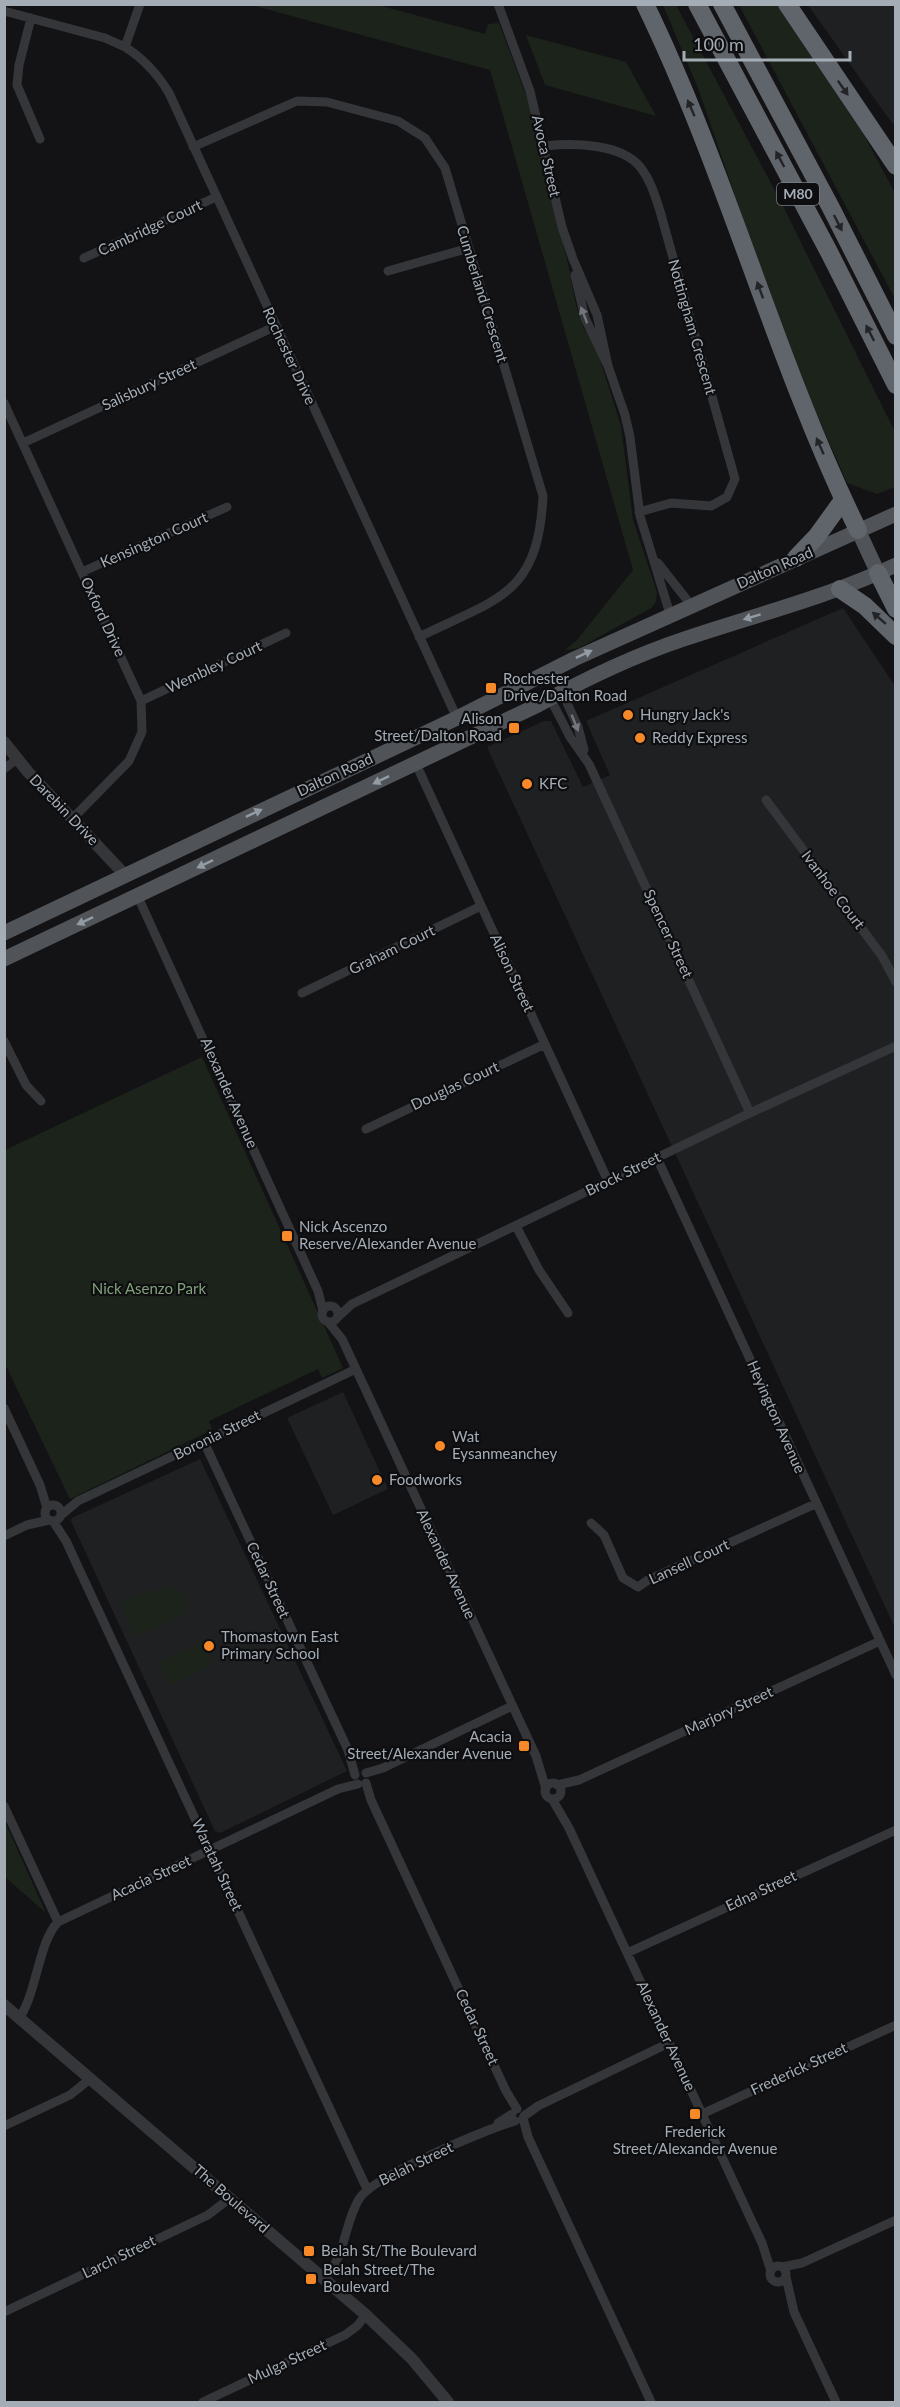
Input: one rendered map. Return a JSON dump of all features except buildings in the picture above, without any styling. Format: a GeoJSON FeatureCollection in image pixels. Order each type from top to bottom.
{"type":"FeatureCollection","features":[{"type":"Feature","properties":{"kind":"highway"},"geometry":{"type":"LineString","coordinates":[[645,4],[665,45],[702,134],[807,417],[858,530]]}},
{"type":"Feature","properties":{"kind":"highway","name":"M80"},"geometry":{"type":"LineString","coordinates":[[697,4],[829,252],[896,385]]}},
{"type":"Feature","properties":{"kind":"highway","name":"M80"},"geometry":{"type":"LineString","coordinates":[[722,4],[830,206],[896,336]]}},
{"type":"Feature","properties":{"kind":"highway"},"geometry":{"type":"LineString","coordinates":[[787,4],[896,166]]}},
{"type":"Feature","properties":{"kind":"highway"},"geometry":{"type":"LineString","coordinates":[[796,558],[817,536],[843,500]]}},
{"type":"Feature","properties":{"kind":"highway"},"geometry":{"type":"LineString","coordinates":[[878,573],[896,609]]}},
{"type":"Feature","properties":{"kind":"highway"},"geometry":{"type":"LineString","coordinates":[[840,589],[865,606],[896,636]]}},
{"type":"Feature","properties":{"kind":"main road","name":"Dalton Road"},"geometry":{"type":"LineString","coordinates":[[4,933],[670,614],[896,514]]}},
{"type":"Feature","properties":{"kind":"main road"},"geometry":{"type":"LineString","coordinates":[[858,530],[878,573]]}},
{"type":"Feature","properties":{"kind":"main road","name":"Dalton Road"},"geometry":{"type":"LineString","coordinates":[[4,959],[416,764],[613,666],[681,640],[840,589],[896,565]]}},
{"type":"Feature","properties":{"kind":"main road","name":"Spencer Street"},"geometry":{"type":"LineString","coordinates":[[546,674],[556,695]]}},
{"type":"Feature","properties":{"kind":"main road"},"geometry":{"type":"LineString","coordinates":[[126,876],[138,897]]}},
{"type":"Feature","properties":{"kind":"street"},"geometry":{"type":"LineString","coordinates":[[125,47],[140,4]]}},
{"type":"Feature","properties":{"kind":"street","name":"Avoca Street"},"geometry":{"type":"LineString","coordinates":[[498,4],[530,91],[545,146],[562,227],[597,315],[608,366],[630,437],[639,512],[663,598],[670,614]]}},
{"type":"Feature","properties":{"kind":"street","name":"Rochester Drive"},"geometry":{"type":"LineString","coordinates":[[4,11],[105,38],[125,47],[147,63],[169,93],[457,718]]}},
{"type":"Feature","properties":{"kind":"street"},"geometry":{"type":"LineString","coordinates":[[31,18],[19,65],[17,85],[40,139]]}},
{"type":"Feature","properties":{"kind":"street","name":"Cumberland Crescent"},"geometry":{"type":"LineString","coordinates":[[193,147],[297,101],[327,102],[398,122],[425,138],[445,168],[543,496],[541,527],[532,559],[520,579],[496,601],[419,637]]}},
{"type":"Feature","properties":{"kind":"street","name":"Nottingham Crescent"},"geometry":{"type":"LineString","coordinates":[[545,146],[574,143],[598,147],[628,157],[637,163],[648,179],[660,211],[735,479],[727,498],[711,506],[671,502],[639,512]]}},
{"type":"Feature","properties":{"kind":"street","name":"Cambridge Court"},"geometry":{"type":"LineString","coordinates":[[84,258],[216,198]]}},
{"type":"Feature","properties":{"kind":"street"},"geometry":{"type":"LineString","coordinates":[[388,271],[469,248]]}},
{"type":"Feature","properties":{"kind":"street","name":"Salisbury Street"},"geometry":{"type":"LineString","coordinates":[[23,443],[276,326]]}},
{"type":"Feature","properties":{"kind":"street","name":"Oxford Drive"},"geometry":{"type":"LineString","coordinates":[[4,403],[141,701],[142,732],[129,761],[73,818]]}},
{"type":"Feature","properties":{"kind":"street","name":"Kensington Court"},"geometry":{"type":"LineString","coordinates":[[82,572],[227,507]]}},
{"type":"Feature","properties":{"kind":"street","name":"Avoca Street"},"geometry":{"type":"LineString","coordinates":[[653,556],[691,605]]}},
{"type":"Feature","properties":{"kind":"street","name":"Wembley Court"},"geometry":{"type":"LineString","coordinates":[[141,701],[286,633]]}},
{"type":"Feature","properties":{"kind":"street","name":"Spencer Street"},"geometry":{"type":"LineString","coordinates":[[556,695],[570,737],[585,756],[750,1113]]}},
{"type":"Feature","properties":{"kind":"street","name":"Darebin Drive"},"geometry":{"type":"LineString","coordinates":[[4,742],[17,759],[126,876]]}},
{"type":"Feature","properties":{"kind":"street"},"geometry":{"type":"LineString","coordinates":[[4,769],[17,759]]}},
{"type":"Feature","properties":{"kind":"street","name":"Alison Street"},"geometry":{"type":"LineString","coordinates":[[416,764],[608,1182]]}},
{"type":"Feature","properties":{"kind":"street","name":"Ivanhoe Court"},"geometry":{"type":"LineString","coordinates":[[766,800],[882,956],[896,982]]}},
{"type":"Feature","properties":{"kind":"street","name":"Alexander Avenue"},"geometry":{"type":"LineString","coordinates":[[138,897],[318,1290],[329,1308]]}},
{"type":"Feature","properties":{"kind":"street","name":"Graham Court"},"geometry":{"type":"LineString","coordinates":[[302,993],[482,906]]}},
{"type":"Feature","properties":{"kind":"street"},"geometry":{"type":"LineString","coordinates":[[4,1041],[26,1085],[41,1101]]}},
{"type":"Feature","properties":{"kind":"street","name":"Douglas Court"},"geometry":{"type":"LineString","coordinates":[[366,1129],[544,1044]]}},
{"type":"Feature","properties":{"kind":"street","name":"Brock Street"},"geometry":{"type":"LineString","coordinates":[[335,1319],[352,1305],[750,1113],[896,1046]]}},
{"type":"Feature","properties":{"kind":"street","name":"Heyington Avenue"},"geometry":{"type":"LineString","coordinates":[[657,1158],[896,1676]]}},
{"type":"Feature","properties":{"kind":"street"},"geometry":{"type":"LineString","coordinates":[[516,1226],[539,1270],[568,1312]]}},
{"type":"Feature","properties":{"kind":"street","name":"Brock Street"},"geometry":{"type":"LineString","coordinates":[[329,1308],[352,1305]]}},
{"type":"Feature","properties":{"kind":"street"},"geometry":{"type":"LineString","coordinates":[[329,1308],[338,1311],[335,1319],[323,1318],[329,1308]]}},
{"type":"Feature","properties":{"kind":"street","name":"Alexander Avenue"},"geometry":{"type":"LineString","coordinates":[[335,1319],[342,1339],[512,1706],[536,1756],[558,1789],[569,1828]]}},
{"type":"Feature","properties":{"kind":"street","name":"Boronia Street"},"geometry":{"type":"LineString","coordinates":[[4,1536],[356,1369]]}},
{"type":"Feature","properties":{"kind":"street","name":"Waratah Street"},"geometry":{"type":"LineString","coordinates":[[4,1408],[367,2189]]}},
{"type":"Feature","properties":{"kind":"street","name":"Cedar Street"},"geometry":{"type":"LineString","coordinates":[[204,1442],[651,2403]]}},
{"type":"Feature","properties":{"kind":"street","name":"Lansell Court"},"geometry":{"type":"LineString","coordinates":[[591,1523],[604,1535],[623,1578],[639,1587],[648,1580],[815,1504]]}},
{"type":"Feature","properties":{"kind":"street","name":"Marjory Street"},"geometry":{"type":"LineString","coordinates":[[558,1789],[880,1641]]}},
{"type":"Feature","properties":{"kind":"street","name":"Acacia Street"},"geometry":{"type":"LineString","coordinates":[[58,1922],[512,1706]]}},
{"type":"Feature","properties":{"kind":"street","name":"Alexander Avenue"},"geometry":{"type":"LineString","coordinates":[[536,1756],[546,1794],[552,1799],[569,1828],[762,2243],[781,2271],[790,2301],[836,2403]]}},
{"type":"Feature","properties":{"kind":"street"},"geometry":{"type":"LineString","coordinates":[[546,1789],[550,1784],[558,1789],[556,1799],[552,1799]]}},
{"type":"Feature","properties":{"kind":"street"},"geometry":{"type":"LineString","coordinates":[[4,1806],[58,1922],[50,1933],[29,2000],[20,2018]]}},
{"type":"Feature","properties":{"kind":"street","name":"Edna Street"},"geometry":{"type":"LineString","coordinates":[[627,1953],[896,1830]]}},
{"type":"Feature","properties":{"kind":"street","name":"The Boulevard"},"geometry":{"type":"LineString","coordinates":[[4,2005],[366,2315],[412,2360],[448,2403]]}},
{"type":"Feature","properties":{"kind":"street","name":"Frederick Street"},"geometry":{"type":"LineString","coordinates":[[702,2114],[896,2025]]}},
{"type":"Feature","properties":{"kind":"street","name":"Belah Street"},"geometry":{"type":"LineString","coordinates":[[324,2279],[337,2263],[355,2207],[367,2189],[387,2177],[669,2043]]}},
{"type":"Feature","properties":{"kind":"street"},"geometry":{"type":"LineString","coordinates":[[4,2126],[70,2095],[90,2079]]}},
{"type":"Feature","properties":{"kind":"street","name":"Larch Street"},"geometry":{"type":"LineString","coordinates":[[4,2312],[208,2215],[230,2198]]}},
{"type":"Feature","properties":{"kind":"street"},"geometry":{"type":"LineString","coordinates":[[781,2271],[896,2220]]}},
{"type":"Feature","properties":{"kind":"street","name":"Alexander Avenue"},"geometry":{"type":"LineString","coordinates":[[781,2271],[781,2282],[776,2282],[790,2301]]}},
{"type":"Feature","properties":{"kind":"street","name":"Mulga Street"},"geometry":{"type":"LineString","coordinates":[[202,2403],[345,2335],[366,2315]]}},
{"type":"Feature","properties":{"kind":"shaded area"},"geometry":{"type":"Polygon","coordinates":[[[808,5],[895,5],[895,127],[874,98],[808,5]]]}},
{"type":"Feature","properties":{"kind":"shaded area"},"geometry":{"type":"Polygon","coordinates":[[[843,608],[895,686],[895,1628],[487,747],[544,721],[551,721],[583,787],[610,775],[586,721],[843,608]]]}},
{"type":"Feature","properties":{"kind":"shaded area"},"geometry":{"type":"Polygon","coordinates":[[[343,1392],[388,1489],[333,1515],[287,1418],[343,1392]]]}},
{"type":"Feature","properties":{"kind":"shaded area","name":"Thomastown East Primary School"},"geometry":{"type":"Polygon","coordinates":[[[200,1459],[347,1771],[220,1833],[215,1831],[71,1521],[72,1518],[200,1459]]]}},
{"type":"Feature","properties":{"kind":"green space"},"geometry":{"type":"Polygon","coordinates":[[[251,5],[378,5],[485,34],[488,24],[499,23],[529,103],[576,305],[584,328],[596,347],[621,426],[633,520],[657,592],[656,602],[651,608],[579,648],[565,650],[577,640],[633,570],[490,70],[251,5]]]}},
{"type":"Feature","properties":{"kind":"green space"},"geometry":{"type":"Polygon","coordinates":[[[663,5],[676,5],[781,202],[895,432],[895,487],[877,494],[847,483],[785,341],[698,88],[663,5]]]}},
{"type":"Feature","properties":{"kind":"green space"},"geometry":{"type":"Polygon","coordinates":[[[739,5],[778,5],[864,135],[895,193],[895,299],[739,5]]]}},
{"type":"Feature","properties":{"kind":"green space"},"geometry":{"type":"Polygon","coordinates":[[[526,35],[626,62],[656,116],[545,85],[526,35]]]}},
{"type":"Feature","properties":{"kind":"green space","name":"Nick Asenzo Park"},"geometry":{"type":"Polygon","coordinates":[[[202,1057],[343,1368],[322,1378],[318,1369],[209,1421],[212,1430],[70,1499],[5,1364],[5,1150],[202,1057]]]}},
{"type":"Feature","properties":{"kind":"green space"},"geometry":{"type":"Polygon","coordinates":[[[172,1586],[183,1596],[187,1606],[185,1613],[138,1636],[133,1634],[120,1604],[141,1594],[172,1586]]]}},
{"type":"Feature","properties":{"kind":"green space"},"geometry":{"type":"Polygon","coordinates":[[[203,1642],[214,1665],[170,1685],[159,1662],[203,1642]]]}},
{"type":"Feature","properties":{"kind":"green space"},"geometry":{"type":"Polygon","coordinates":[[[5,1822],[46,1913],[5,1877],[5,1822]]]}},
{"type":"Feature","properties":{"kind":"place","name":"Rochester Drive/Dalton Road"},"geometry":{"type":"Point","coordinates":[491,688]}},
{"type":"Feature","properties":{"kind":"place","name":"Hungry Jack's"},"geometry":{"type":"Point","coordinates":[628,715]}},
{"type":"Feature","properties":{"kind":"place","name":"Alison Street/Dalton Road"},"geometry":{"type":"Point","coordinates":[514,728]}},
{"type":"Feature","properties":{"kind":"place","name":"Reddy Express"},"geometry":{"type":"Point","coordinates":[640,738]}},
{"type":"Feature","properties":{"kind":"place","name":"KFC"},"geometry":{"type":"Point","coordinates":[527,784]}},
{"type":"Feature","properties":{"kind":"place","name":"Nick Ascenzo Reserve/Alexander Avenue"},"geometry":{"type":"Point","coordinates":[287,1236]}},
{"type":"Feature","properties":{"kind":"place","name":"Wat Eysanmeanchey"},"geometry":{"type":"Point","coordinates":[440,1446]}},
{"type":"Feature","properties":{"kind":"place","name":"Foodworks"},"geometry":{"type":"Point","coordinates":[377,1480]}},
{"type":"Feature","properties":{"kind":"place","name":"Thomastown East Primary School"},"geometry":{"type":"Point","coordinates":[209,1646]}},
{"type":"Feature","properties":{"kind":"place","name":"Acacia Street/Alexander Avenue"},"geometry":{"type":"Point","coordinates":[524,1746]}},
{"type":"Feature","properties":{"kind":"place","name":"Frederick Street/Alexander Avenue"},"geometry":{"type":"Point","coordinates":[695,2114]}},
{"type":"Feature","properties":{"kind":"place","name":"Belah St/The Boulevard"},"geometry":{"type":"Point","coordinates":[309,2251]}},
{"type":"Feature","properties":{"kind":"place","name":"Belah Street/The Boulevard"},"geometry":{"type":"Point","coordinates":[311,2279]}}]}
